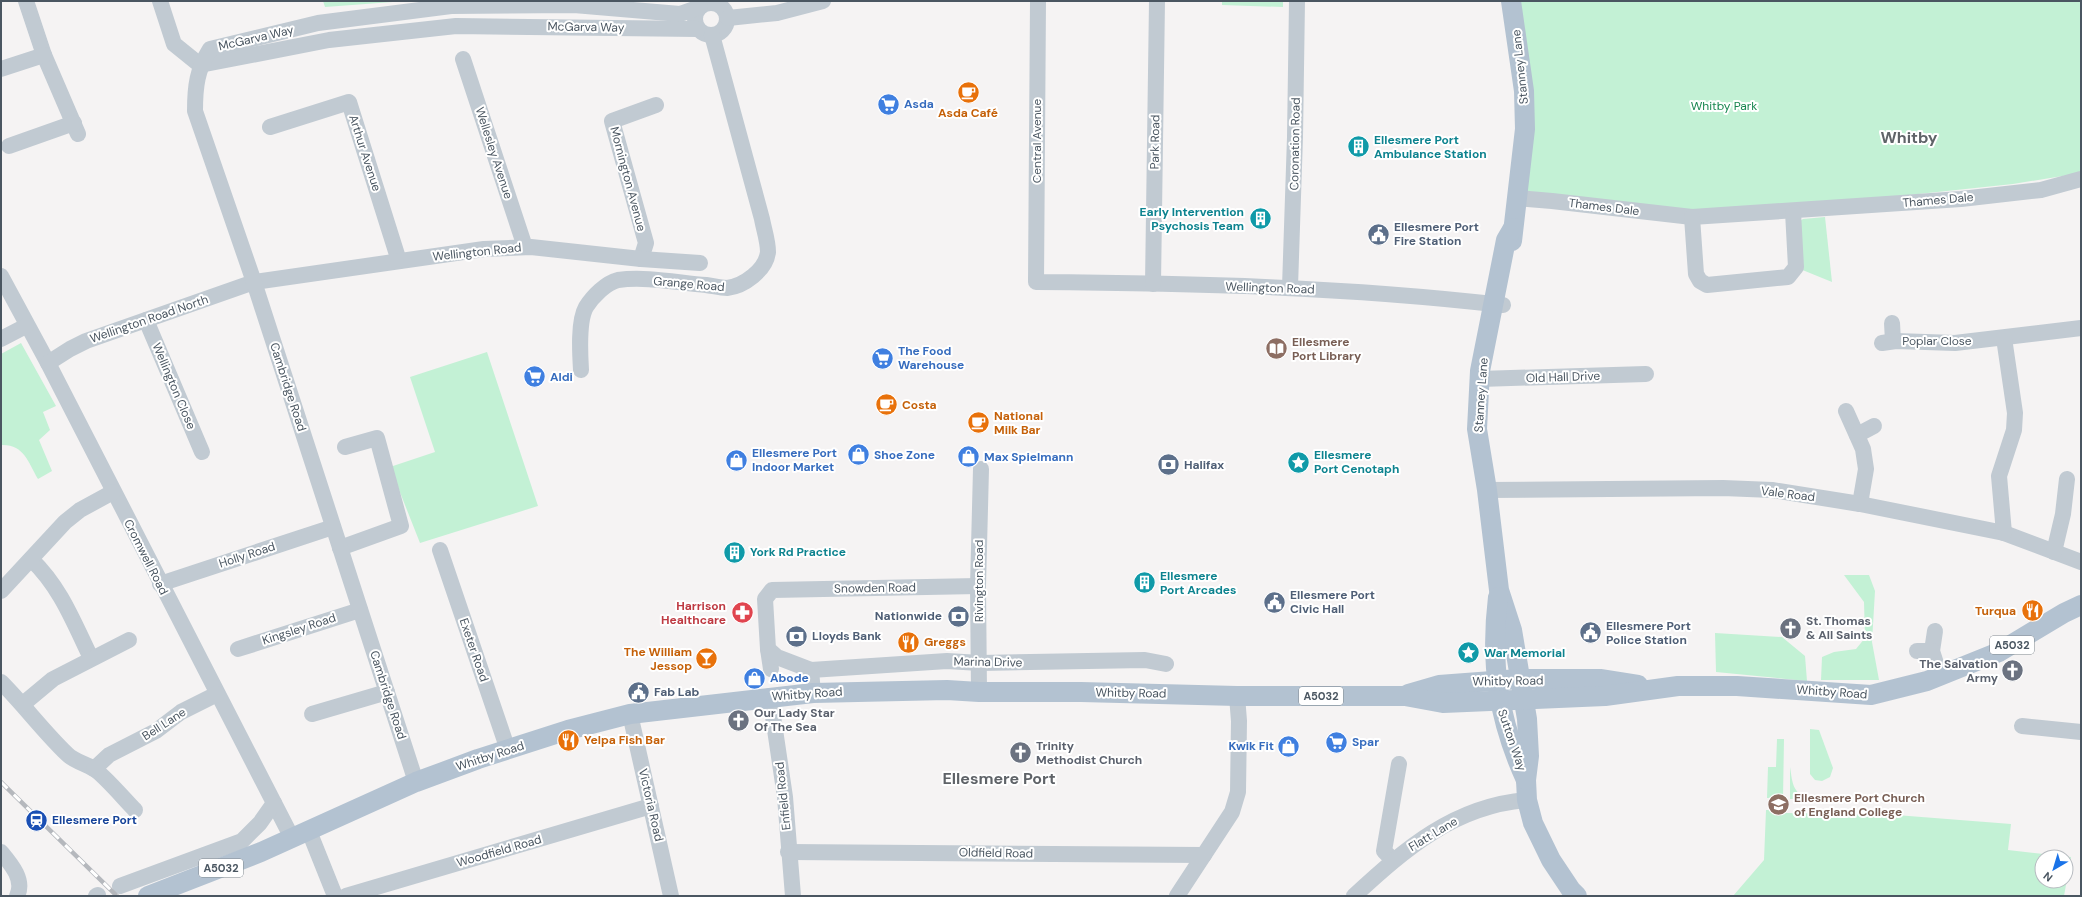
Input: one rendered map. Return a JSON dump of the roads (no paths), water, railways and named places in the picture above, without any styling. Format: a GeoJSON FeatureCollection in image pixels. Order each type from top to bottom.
{"type":"FeatureCollection","features":[{"type":"Feature","properties":{"kind":"main road","name":"Stanney Lane"},"geometry":{"type":"LineString","coordinates":[[1512,1],[1522,76],[1525,129],[1513,228],[1498,304],[1498,346],[1484,379],[1477,428],[1487,490],[1499,590],[1512,630],[1522,701]]}},
{"type":"Feature","properties":{"kind":"main road","name":"Stanney Lane"},"geometry":{"type":"LineString","coordinates":[[1484,379],[1488,450],[1487,490]]}},
{"type":"Feature","properties":{"kind":"main road","name":"Stanney Lane"},"geometry":{"type":"LineString","coordinates":[[1499,590],[1494,633],[1499,701]]}},
{"type":"Feature","properties":{"kind":"main road","name":"Whitby Road"},"geometry":{"type":"LineString","coordinates":[[148,896],[261,852],[416,782],[478,759],[568,730],[630,714],[770,696],[813,693],[947,690],[979,692],[1081,692],[1237,696],[1404,696],[1443,703],[1522,701],[1605,696],[1660,688],[1737,686],[1871,696],[1940,676],[1999,652],[2064,613],[2081,605]]}},
{"type":"Feature","properties":{"kind":"main road","name":"Whitby Road"},"geometry":{"type":"LineString","coordinates":[[1404,696],[1439,685],[1519,679],[1600,679],[1660,688]]}},
{"type":"Feature","properties":{"kind":"main road","name":"Sutton Way"},"geometry":{"type":"LineString","coordinates":[[1499,701],[1514,754],[1526,780]]}},
{"type":"Feature","properties":{"kind":"main road","name":"Sutton Way"},"geometry":{"type":"LineString","coordinates":[[1522,701],[1527,719],[1529,756],[1526,780],[1527,800],[1532,823],[1551,860],[1571,890],[1577,896]]}},
{"type":"Feature","properties":{"kind":"street"},"geometry":{"type":"LineString","coordinates":[[9,146],[76,128],[44,55],[26,1]]}},
{"type":"Feature","properties":{"kind":"street"},"geometry":{"type":"LineString","coordinates":[[160,1],[174,44],[200,65]]}},
{"type":"Feature","properties":{"kind":"street"},"geometry":{"type":"LineString","coordinates":[[728,18],[777,13],[823,1]]}},
{"type":"Feature","properties":{"kind":"street","name":"Central Avenue"},"geometry":{"type":"LineString","coordinates":[[1036,282],[1038,1]]}},
{"type":"Feature","properties":{"kind":"street","name":"Park Road"},"geometry":{"type":"LineString","coordinates":[[1153,284],[1156,1]]}},
{"type":"Feature","properties":{"kind":"street","name":"Coronation Road"},"geometry":{"type":"LineString","coordinates":[[1290,287],[1297,1]]}},
{"type":"Feature","properties":{"kind":"street"},"geometry":{"type":"LineString","coordinates":[[716,3],[721,6],[728,18],[724,28],[720,32],[705,32],[695,20],[695,15],[700,7],[705,4],[716,3]]}},
{"type":"Feature","properties":{"kind":"street","name":"McGarva Way"},"geometry":{"type":"LineString","coordinates":[[200,65],[210,49],[318,23],[443,7],[574,5],[680,14],[700,7]]}},
{"type":"Feature","properties":{"kind":"street","name":"McGarva Way"},"geometry":{"type":"LineString","coordinates":[[200,65],[329,40],[456,26],[705,32]]}},
{"type":"Feature","properties":{"kind":"street","name":"Grange Road"},"geometry":{"type":"LineString","coordinates":[[581,370],[580,338],[586,308],[602,289],[617,280],[673,281],[725,288],[736,286],[745,282],[756,273],[768,254],[768,244],[762,219],[705,32]]}},
{"type":"Feature","properties":{"kind":"street"},"geometry":{"type":"LineString","coordinates":[[1,69],[44,55]]}},
{"type":"Feature","properties":{"kind":"street","name":"Wellesley Avenue"},"geometry":{"type":"LineString","coordinates":[[463,59],[525,247]]}},
{"type":"Feature","properties":{"kind":"street","name":"Cambridge Road"},"geometry":{"type":"LineString","coordinates":[[200,65],[195,88],[195,110],[254,282],[416,782]]}},
{"type":"Feature","properties":{"kind":"street","name":"Arthur Avenue"},"geometry":{"type":"LineString","coordinates":[[270,128],[349,102],[399,261]]}},
{"type":"Feature","properties":{"kind":"street","name":"Mornington Avenue"},"geometry":{"type":"LineString","coordinates":[[641,259],[646,243],[612,121],[656,105]]}},
{"type":"Feature","properties":{"kind":"street","name":"Thames Dale"},"geometry":{"type":"LineString","coordinates":[[1517,198],[1552,200],[1692,218],[1793,212],[2042,190],[2081,179]]}},
{"type":"Feature","properties":{"kind":"street"},"geometry":{"type":"LineString","coordinates":[[1692,218],[1696,274],[1700,281],[1707,285],[1788,277],[1796,267],[1793,212]]}},
{"type":"Feature","properties":{"kind":"street","name":"Wellington Road"},"geometry":{"type":"LineString","coordinates":[[254,282],[484,249],[525,247],[641,259],[700,262]]}},
{"type":"Feature","properties":{"kind":"street","name":"Cromwell Road"},"geometry":{"type":"LineString","coordinates":[[1,276],[26,326],[48,363],[160,584],[274,803],[301,834],[335,896]]}},
{"type":"Feature","properties":{"kind":"street","name":"Wellington Road North"},"geometry":{"type":"LineString","coordinates":[[48,363],[86,341],[254,282]]}},
{"type":"Feature","properties":{"kind":"street","name":"Wellington Road"},"geometry":{"type":"LineString","coordinates":[[1036,282],[1290,287],[1397,293],[1498,304]]}},
{"type":"Feature","properties":{"kind":"street","name":"Wellington Close"},"geometry":{"type":"LineString","coordinates":[[146,320],[202,452]]}},
{"type":"Feature","properties":{"kind":"street","name":"Poplar Close"},"geometry":{"type":"LineString","coordinates":[[1892,323],[1888,342],[1955,343],[2081,328]]}},
{"type":"Feature","properties":{"kind":"street"},"geometry":{"type":"LineString","coordinates":[[1,339],[26,326]]}},
{"type":"Feature","properties":{"kind":"street"},"geometry":{"type":"LineString","coordinates":[[2004,338],[2015,413],[2014,430],[1999,476],[2004,533]]}},
{"type":"Feature","properties":{"kind":"street","name":"Old Hall Drive"},"geometry":{"type":"LineString","coordinates":[[1484,379],[1646,374]]}},
{"type":"Feature","properties":{"kind":"street"},"geometry":{"type":"LineString","coordinates":[[1846,411],[1863,449],[1866,469],[1860,504]]}},
{"type":"Feature","properties":{"kind":"street"},"geometry":{"type":"LineString","coordinates":[[1857,435],[1874,426]]}},
{"type":"Feature","properties":{"kind":"street"},"geometry":{"type":"LineString","coordinates":[[340,548],[401,526],[377,438],[345,447]]}},
{"type":"Feature","properties":{"kind":"street","name":"Rivington Road"},"geometry":{"type":"LineString","coordinates":[[979,692],[980,663],[978,586],[981,469]]}},
{"type":"Feature","properties":{"kind":"street"},"geometry":{"type":"LineString","coordinates":[[2054,552],[2063,514],[2067,479]]}},
{"type":"Feature","properties":{"kind":"street","name":"Vale Road"},"geometry":{"type":"LineString","coordinates":[[1487,490],[1723,488],[1772,490],[1860,504],[2004,533],[2081,562]]}},
{"type":"Feature","properties":{"kind":"street"},"geometry":{"type":"LineString","coordinates":[[1,591],[65,522],[80,510],[113,492]]}},
{"type":"Feature","properties":{"kind":"street","name":"Holly Road"},"geometry":{"type":"LineString","coordinates":[[160,584],[333,527]]}},
{"type":"Feature","properties":{"kind":"street","name":"Exeter Road"},"geometry":{"type":"LineString","coordinates":[[440,550],[508,750]]}},
{"type":"Feature","properties":{"kind":"street"},"geometry":{"type":"LineString","coordinates":[[31,558],[47,574],[60,593],[91,658]]}},
{"type":"Feature","properties":{"kind":"street","name":"Snowden Road"},"geometry":{"type":"LineString","coordinates":[[768,649],[765,599],[772,590],[978,586]]}},
{"type":"Feature","properties":{"kind":"street","name":"Kingsley Road"},"geometry":{"type":"LineString","coordinates":[[238,649],[360,610]]}},
{"type":"Feature","properties":{"kind":"street"},"geometry":{"type":"LineString","coordinates":[[1934,631],[1925,651],[1940,676]]}},
{"type":"Feature","properties":{"kind":"street"},"geometry":{"type":"LineString","coordinates":[[23,704],[53,679],[91,658],[129,640]]}},
{"type":"Feature","properties":{"kind":"street"},"geometry":{"type":"LineString","coordinates":[[768,649],[771,669]]}},
{"type":"Feature","properties":{"kind":"street"},"geometry":{"type":"LineString","coordinates":[[768,649],[777,658],[811,670],[813,693]]}},
{"type":"Feature","properties":{"kind":"street","name":"Marina Drive"},"geometry":{"type":"LineString","coordinates":[[811,670],[947,661],[980,663],[1145,660],[1166,664]]}},
{"type":"Feature","properties":{"kind":"street"},"geometry":{"type":"LineString","coordinates":[[1,682],[23,704],[38,724],[69,756],[82,765],[94,769],[135,810]]}},
{"type":"Feature","properties":{"kind":"street"},"geometry":{"type":"LineString","coordinates":[[312,714],[387,692]]}},
{"type":"Feature","properties":{"kind":"street","name":"Bell Lane"},"geometry":{"type":"LineString","coordinates":[[94,769],[109,755],[156,731],[181,712],[217,694]]}},
{"type":"Feature","properties":{"kind":"street","name":"Enfield Road"},"geometry":{"type":"LineString","coordinates":[[770,696],[784,791],[788,852],[793,896]]}},
{"type":"Feature","properties":{"kind":"street"},"geometry":{"type":"LineString","coordinates":[[1177,896],[1232,812],[1238,792],[1239,720],[1237,696]]}},
{"type":"Feature","properties":{"kind":"street","name":"Victoria Road"},"geometry":{"type":"LineString","coordinates":[[630,714],[651,806],[669,896]]}},
{"type":"Feature","properties":{"kind":"street"},"geometry":{"type":"LineString","coordinates":[[2022,726],[2081,732]]}},
{"type":"Feature","properties":{"kind":"street"},"geometry":{"type":"LineString","coordinates":[[1393,860],[1384,851],[1399,764]]}},
{"type":"Feature","properties":{"kind":"street","name":"Flatt Lane"},"geometry":{"type":"LineString","coordinates":[[1354,896],[1393,860],[1427,834],[1455,819],[1514,801],[1527,800]]}},
{"type":"Feature","properties":{"kind":"street"},"geometry":{"type":"LineString","coordinates":[[120,886],[242,841],[260,823],[274,803]]}},
{"type":"Feature","properties":{"kind":"street","name":"Woodfield Road"},"geometry":{"type":"LineString","coordinates":[[346,896],[651,806]]}},
{"type":"Feature","properties":{"kind":"street","name":"Oldfield Road"},"geometry":{"type":"LineString","coordinates":[[788,852],[839,851],[1204,855]]}},
{"type":"Feature","properties":{"kind":"street"},"geometry":{"type":"LineString","coordinates":[[1,852],[18,875],[20,887],[17,896]]}},
{"type":"Feature","properties":{"kind":"railway"},"geometry":{"type":"LineString","coordinates":[[1,782],[117,896]]}},
{"type":"Feature","properties":{"kind":"place","name":"Asda Café"},"geometry":{"type":"Point","coordinates":[968,92]}},
{"type":"Feature","properties":{"kind":"place","name":"Asda"},"geometry":{"type":"Point","coordinates":[888,104]}},
{"type":"Feature","properties":{"kind":"place","name":"Ellesmere Port Ambulance Station"},"geometry":{"type":"Point","coordinates":[1359,147]}},
{"type":"Feature","properties":{"kind":"place","name":"Early Intervention Psychosis Team"},"geometry":{"type":"Point","coordinates":[1260,219]}},
{"type":"Feature","properties":{"kind":"place","name":"Ellesmere Port Fire Station"},"geometry":{"type":"Point","coordinates":[1378,234]}},
{"type":"Feature","properties":{"kind":"place","name":"Ellesmere Port Library"},"geometry":{"type":"Point","coordinates":[1277,349]}},
{"type":"Feature","properties":{"kind":"place","name":"The Food Warehouse"},"geometry":{"type":"Point","coordinates":[883,358]}},
{"type":"Feature","properties":{"kind":"place","name":"Aldi"},"geometry":{"type":"Point","coordinates":[534,377]}},
{"type":"Feature","properties":{"kind":"place","name":"Costa"},"geometry":{"type":"Point","coordinates":[886,405]}},
{"type":"Feature","properties":{"kind":"place","name":"National Milk Bar"},"geometry":{"type":"Point","coordinates":[978,423]}},
{"type":"Feature","properties":{"kind":"place","name":"Shoe Zone"},"geometry":{"type":"Point","coordinates":[858,455]}},
{"type":"Feature","properties":{"kind":"place","name":"Max Spielmann"},"geometry":{"type":"Point","coordinates":[969,457]}},
{"type":"Feature","properties":{"kind":"place","name":"Ellesmere Port Indoor Market"},"geometry":{"type":"Point","coordinates":[736,460]}},
{"type":"Feature","properties":{"kind":"place","name":"Ellesmere Port Cenotaph"},"geometry":{"type":"Point","coordinates":[1298,462]}},
{"type":"Feature","properties":{"kind":"place","name":"Halifax"},"geometry":{"type":"Point","coordinates":[1168,465]}},
{"type":"Feature","properties":{"kind":"place","name":"York Rd Practice"},"geometry":{"type":"Point","coordinates":[734,552]}},
{"type":"Feature","properties":{"kind":"place","name":"Ellesmere Port Arcades"},"geometry":{"type":"Point","coordinates":[1145,583]}},
{"type":"Feature","properties":{"kind":"place","name":"Ellesmere Port Civic Hall"},"geometry":{"type":"Point","coordinates":[1275,602]}},
{"type":"Feature","properties":{"kind":"place","name":"Turqua"},"geometry":{"type":"Point","coordinates":[2032,611]}},
{"type":"Feature","properties":{"kind":"place","name":"Harrison Healthcare"},"geometry":{"type":"Point","coordinates":[742,613]}},
{"type":"Feature","properties":{"kind":"place","name":"Nationwide"},"geometry":{"type":"Point","coordinates":[958,616]}},
{"type":"Feature","properties":{"kind":"place","name":"St. Thomas & All Saints"},"geometry":{"type":"Point","coordinates":[1790,628]}},
{"type":"Feature","properties":{"kind":"place","name":"Ellesmere Port Police Station"},"geometry":{"type":"Point","coordinates":[1590,633]}},
{"type":"Feature","properties":{"kind":"place","name":"Lloyds Bank"},"geometry":{"type":"Point","coordinates":[797,636]}},
{"type":"Feature","properties":{"kind":"place","name":"Greggs"},"geometry":{"type":"Point","coordinates":[909,642]}},
{"type":"Feature","properties":{"kind":"place","name":"War Memorial"},"geometry":{"type":"Point","coordinates":[1468,653]}},
{"type":"Feature","properties":{"kind":"place","name":"The William Jessop"},"geometry":{"type":"Point","coordinates":[707,659]}},
{"type":"Feature","properties":{"kind":"place","name":"The Salvation Army"},"geometry":{"type":"Point","coordinates":[2013,671]}},
{"type":"Feature","properties":{"kind":"place","name":"Abode"},"geometry":{"type":"Point","coordinates":[755,678]}},
{"type":"Feature","properties":{"kind":"place","name":"Fab Lab"},"geometry":{"type":"Point","coordinates":[638,692]}},
{"type":"Feature","properties":{"kind":"place","name":"Our Lady Star Of The Sea"},"geometry":{"type":"Point","coordinates":[739,720]}},
{"type":"Feature","properties":{"kind":"place","name":"Yelpa Fish Bar"},"geometry":{"type":"Point","coordinates":[568,740]}},
{"type":"Feature","properties":{"kind":"place","name":"Spar"},"geometry":{"type":"Point","coordinates":[1336,742]}},
{"type":"Feature","properties":{"kind":"place","name":"Kwik Fit"},"geometry":{"type":"Point","coordinates":[1289,746]}},
{"type":"Feature","properties":{"kind":"place","name":"Trinity Methodist Church"},"geometry":{"type":"Point","coordinates":[1021,753]}},
{"type":"Feature","properties":{"kind":"place","name":"Ellesmere Port Church of England College"},"geometry":{"type":"Point","coordinates":[1779,805]}},
{"type":"Feature","properties":{"kind":"place","name":"Ellesmere Port"},"geometry":{"type":"Point","coordinates":[36,820]}},
{"type":"Feature","properties":{"kind":"district","name":"Whitby"},"geometry":{"type":"Point","coordinates":[1909,137]}},
{"type":"Feature","properties":{"kind":"district","name":"Ellesmere Port"},"geometry":{"type":"Point","coordinates":[999,778]}},
{"type":"Feature","properties":{"kind":"park label","name":"Whitby Park"},"geometry":{"type":"Point","coordinates":[1724,106]}}]}
